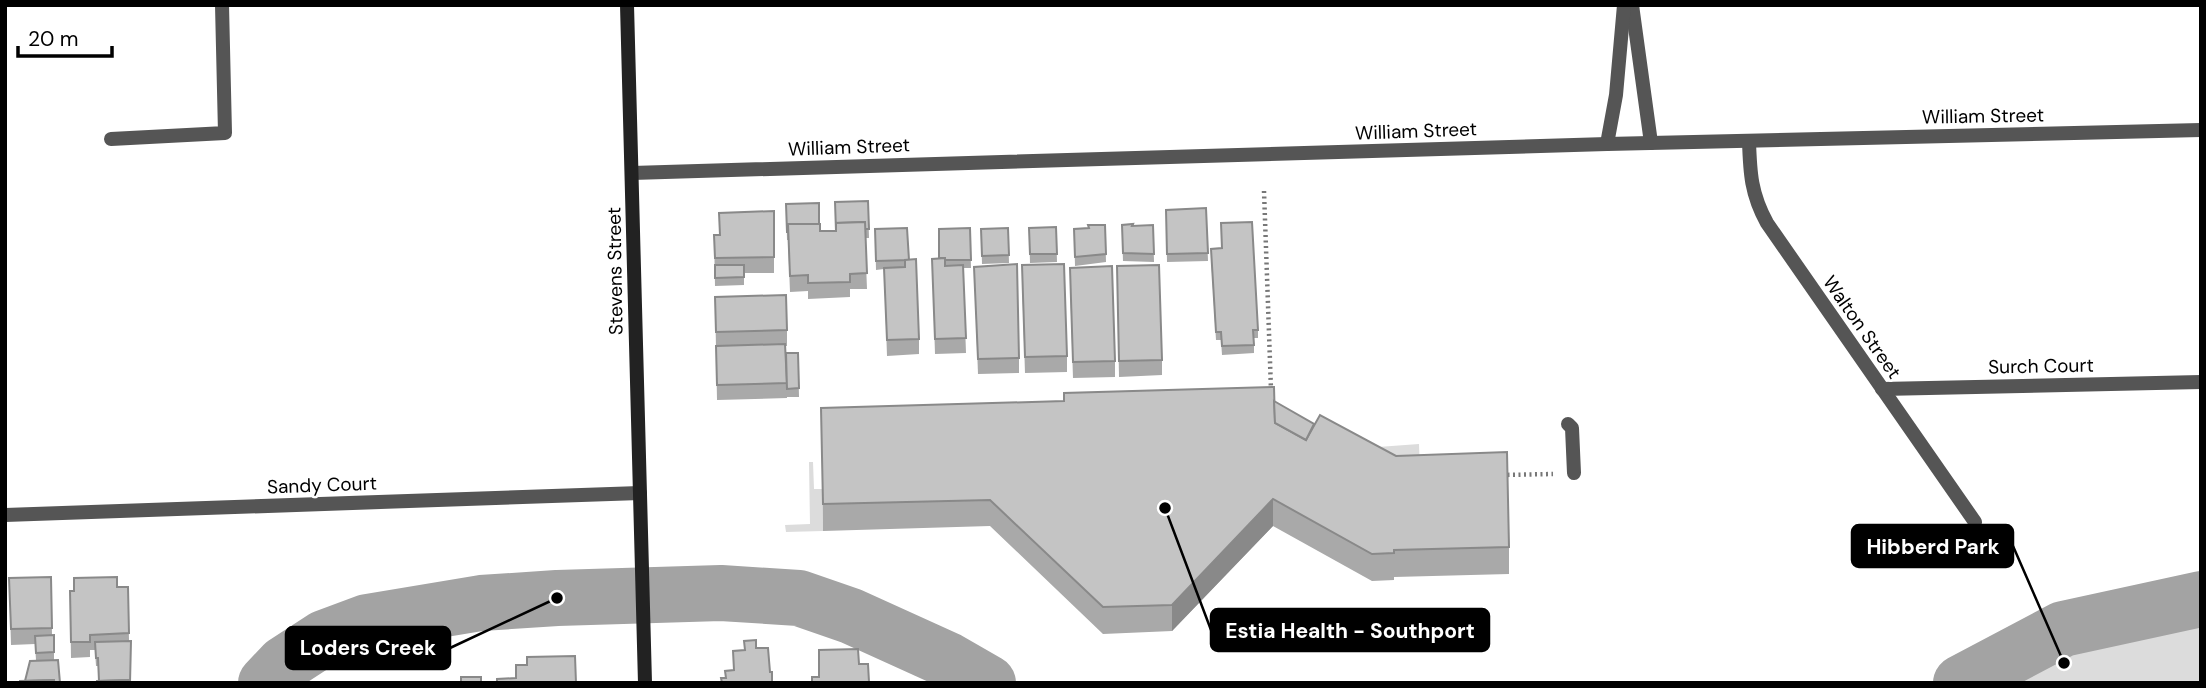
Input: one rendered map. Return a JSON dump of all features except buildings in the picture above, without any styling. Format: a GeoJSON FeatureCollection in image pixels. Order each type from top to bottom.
{"type":"FeatureCollection","features":[{"type":"Feature","properties":{"kind":"main road","name":"Stevens Street"},"geometry":{"type":"LineString","coordinates":[[627,5],[645,683]]}},
{"type":"Feature","properties":{"kind":"street"},"geometry":{"type":"LineString","coordinates":[[111,139],[225,133],[222,5]]}},
{"type":"Feature","properties":{"kind":"street"},"geometry":{"type":"LineString","coordinates":[[1607,144],[1616,95],[1624,5]]}},
{"type":"Feature","properties":{"kind":"street"},"geometry":{"type":"LineString","coordinates":[[1632,5],[1651,143]]}},
{"type":"Feature","properties":{"kind":"street","name":"William Street"},"geometry":{"type":"LineString","coordinates":[[632,173],[1607,144],[2201,130]]}},
{"type":"Feature","properties":{"kind":"street","name":"Walton Street"},"geometry":{"type":"LineString","coordinates":[[1749,141],[1751,180],[1760,209],[1975,522]]}},
{"type":"Feature","properties":{"kind":"street","name":"Surch Court"},"geometry":{"type":"LineString","coordinates":[[1882,389],[2201,382]]}},
{"type":"Feature","properties":{"kind":"street"},"geometry":{"type":"LineString","coordinates":[[1567,424],[1572,428],[1574,473]]}},
{"type":"Feature","properties":{"kind":"street","name":"Sandy Court"},"geometry":{"type":"LineString","coordinates":[[5,515],[640,492]]}},
{"type":"Feature","properties":{"kind":"path"},"geometry":{"type":"LineString","coordinates":[[1264,191],[1272,402]]}},
{"type":"Feature","properties":{"kind":"path"},"geometry":{"type":"LineString","coordinates":[[1501,475],[1574,473]]}},
{"type":"Feature","properties":{"kind":"shaded area"},"geometry":{"type":"Polygon","coordinates":[[[1419,444],[1420,473],[1378,447],[1419,444]]]}},
{"type":"Feature","properties":{"kind":"shaded area"},"geometry":{"type":"Polygon","coordinates":[[[809,462],[813,462],[814,489],[822,489],[823,531],[786,532],[785,525],[810,524],[809,462]]]}},
{"type":"Feature","properties":{"kind":"shaded area"},"geometry":{"type":"Polygon","coordinates":[[[2201,618],[2201,683],[1989,683],[2066,643],[2086,637],[2201,618]]]}},
{"type":"Feature","properties":{"kind":"waterway"},"geometry":{"type":"LineString","coordinates":[[266,683],[284,664],[324,638],[367,622],[481,603],[721,593],[799,598],[851,616],[948,660],[988,683]]}},
{"type":"Feature","properties":{"kind":"waterway"},"geometry":{"type":"LineString","coordinates":[[1961,683],[2063,629],[2201,599]]}},
{"type":"Feature","properties":{"kind":"place","name":"Estia Health - Southport"},"geometry":{"type":"Point","coordinates":[1165,508]}},
{"type":"Feature","properties":{"kind":"place","name":"Loders Creek"},"geometry":{"type":"Point","coordinates":[557,598]}},
{"type":"Feature","properties":{"kind":"place","name":"Hibberd Park"},"geometry":{"type":"Point","coordinates":[2064,663]}}]}
